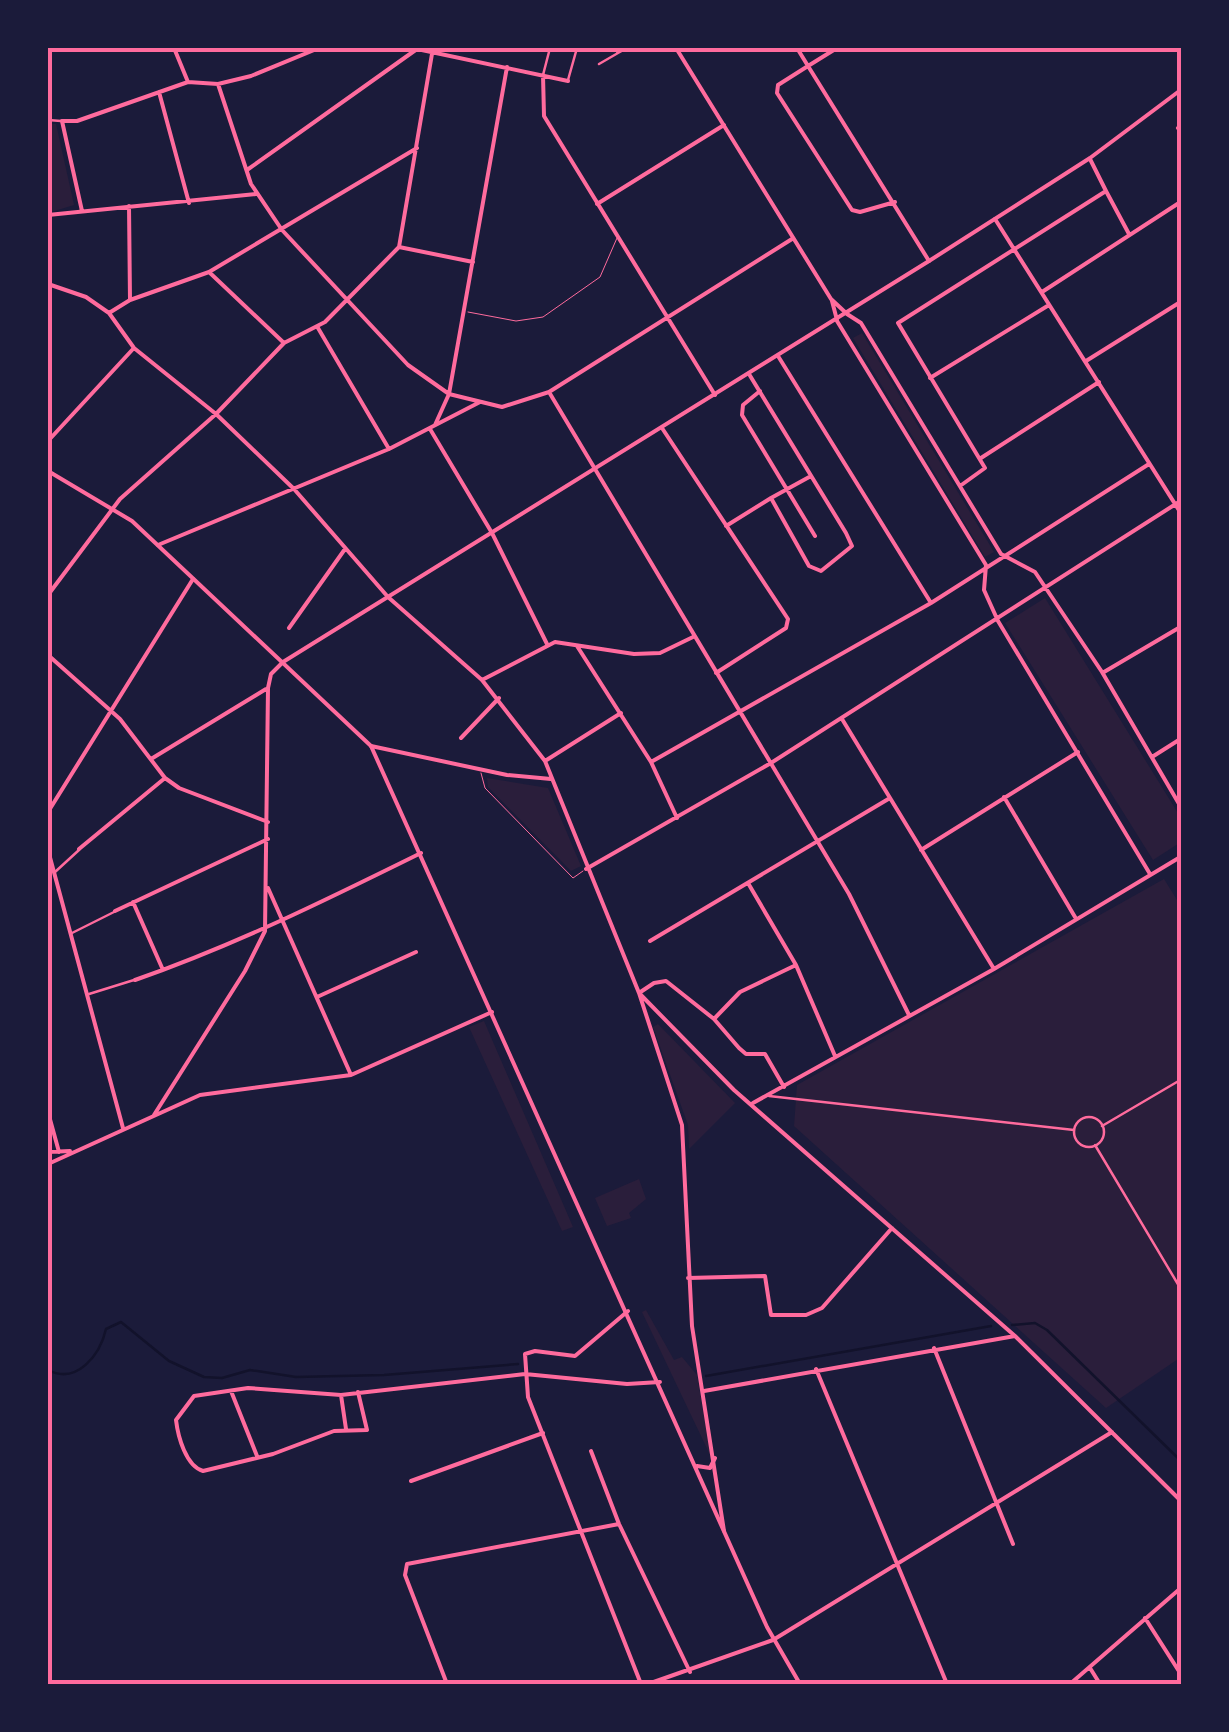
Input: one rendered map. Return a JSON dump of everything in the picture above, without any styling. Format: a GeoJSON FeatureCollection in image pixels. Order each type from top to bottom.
{"type":"FeatureCollection","features":[{"type":"Feature","properties":{"kind":"street"},"geometry":{"type":"LineString","coordinates":[[174,48],[188,82]]}},
{"type":"Feature","properties":{"kind":"street"},"geometry":{"type":"LineString","coordinates":[[48,120],[77,121],[188,82],[218,84],[251,76],[319,48]]}},
{"type":"Feature","properties":{"kind":"street"},"geometry":{"type":"LineString","coordinates":[[246,170],[418,48],[568,81],[578,48]]}},
{"type":"Feature","properties":{"kind":"street"},"geometry":{"type":"LineString","coordinates":[[550,48],[542,75],[544,116],[716,395]]}},
{"type":"Feature","properties":{"kind":"street"},"geometry":{"type":"LineString","coordinates":[[615,48],[618,53]]}},
{"type":"Feature","properties":{"kind":"street"},"geometry":{"type":"LineString","coordinates":[[599,64],[627,48]]}},
{"type":"Feature","properties":{"kind":"street"},"geometry":{"type":"LineString","coordinates":[[676,48],[831,299],[863,327],[1001,554],[1031,569],[1047,590],[1102,672],[1182,808]]}},
{"type":"Feature","properties":{"kind":"street"},"geometry":{"type":"LineString","coordinates":[[796,48],[929,262]]}},
{"type":"Feature","properties":{"kind":"street"},"geometry":{"type":"LineString","coordinates":[[837,48],[778,85],[777,93],[852,210],[860,212],[894,202]]}},
{"type":"Feature","properties":{"kind":"street"},"geometry":{"type":"LineString","coordinates":[[48,595],[113,508],[216,414],[284,342],[318,328],[399,247],[433,50]]}},
{"type":"Feature","properties":{"kind":"street"},"geometry":{"type":"LineString","coordinates":[[432,427],[449,394],[507,67]]}},
{"type":"Feature","properties":{"kind":"street"},"geometry":{"type":"LineString","coordinates":[[218,84],[256,194],[282,230],[408,365],[449,394],[502,406],[549,392],[793,238]]}},
{"type":"Feature","properties":{"kind":"street"},"geometry":{"type":"LineString","coordinates":[[154,1115],[245,971],[265,931],[270,674],[283,662],[929,262],[1090,158],[1182,89]]}},
{"type":"Feature","properties":{"kind":"street"},"geometry":{"type":"LineString","coordinates":[[159,92],[188,204]]}},
{"type":"Feature","properties":{"kind":"street"},"geometry":{"type":"LineString","coordinates":[[62,121],[82,211]]}},
{"type":"Feature","properties":{"kind":"street"},"geometry":{"type":"LineString","coordinates":[[598,204],[724,125]]}},
{"type":"Feature","properties":{"kind":"street"},"geometry":{"type":"LineString","coordinates":[[109,312],[130,300],[209,272],[419,146]]}},
{"type":"Feature","properties":{"kind":"street"},"geometry":{"type":"LineString","coordinates":[[1090,158],[1129,234]]}},
{"type":"Feature","properties":{"kind":"street"},"geometry":{"type":"LineString","coordinates":[[960,486],[985,468],[898,323],[1106,191]]}},
{"type":"Feature","properties":{"kind":"street"},"geometry":{"type":"LineString","coordinates":[[48,215],[188,204],[256,194]]}},
{"type":"Feature","properties":{"kind":"street"},"geometry":{"type":"LineString","coordinates":[[1042,292],[1182,201]]}},
{"type":"Feature","properties":{"kind":"street"},"geometry":{"type":"LineString","coordinates":[[130,206],[130,300]]}},
{"type":"Feature","properties":{"kind":"street"},"geometry":{"type":"LineString","coordinates":[[995,219],[1182,515]]}},
{"type":"Feature","properties":{"kind":"street"},"geometry":{"type":"LineString","coordinates":[[399,247],[473,262]]}},
{"type":"Feature","properties":{"kind":"street"},"geometry":{"type":"LineString","coordinates":[[209,272],[284,342]]}},
{"type":"Feature","properties":{"kind":"street"},"geometry":{"type":"LineString","coordinates":[[48,284],[86,297],[109,312],[134,348],[216,414],[294,490],[388,598],[482,680],[545,761],[639,993],[682,1125],[688,1278],[724,1531]]}},
{"type":"Feature","properties":{"kind":"street"},"geometry":{"type":"LineString","coordinates":[[831,299],[837,320],[986,565],[984,590],[998,621],[1150,874]]}},
{"type":"Feature","properties":{"kind":"street"},"geometry":{"type":"LineString","coordinates":[[1086,360],[1181,301]]}},
{"type":"Feature","properties":{"kind":"street"},"geometry":{"type":"LineString","coordinates":[[930,378],[1050,304]]}},
{"type":"Feature","properties":{"kind":"street"},"geometry":{"type":"LineString","coordinates":[[318,328],[389,449]]}},
{"type":"Feature","properties":{"kind":"street"},"geometry":{"type":"LineString","coordinates":[[48,441],[134,348]]}},
{"type":"Feature","properties":{"kind":"street"},"geometry":{"type":"LineString","coordinates":[[778,356],[932,603]]}},
{"type":"Feature","properties":{"kind":"street"},"geometry":{"type":"LineString","coordinates":[[750,374],[852,546],[821,570],[809,566],[770,498]]}},
{"type":"Feature","properties":{"kind":"street"},"geometry":{"type":"LineString","coordinates":[[980,459],[1100,382]]}},
{"type":"Feature","properties":{"kind":"street"},"geometry":{"type":"LineString","coordinates":[[760,391],[744,404],[742,415],[815,536]]}},
{"type":"Feature","properties":{"kind":"street"},"geometry":{"type":"LineString","coordinates":[[549,392],[817,841],[909,1015]]}},
{"type":"Feature","properties":{"kind":"street"},"geometry":{"type":"LineString","coordinates":[[158,546],[389,449],[480,402]]}},
{"type":"Feature","properties":{"kind":"street"},"geometry":{"type":"LineString","coordinates":[[432,427],[492,533],[546,644]]}},
{"type":"Feature","properties":{"kind":"street"},"geometry":{"type":"LineString","coordinates":[[662,428],[788,624],[716,673]]}},
{"type":"Feature","properties":{"kind":"street"},"geometry":{"type":"LineString","coordinates":[[651,762],[932,603],[1149,464]]}},
{"type":"Feature","properties":{"kind":"street"},"geometry":{"type":"LineString","coordinates":[[48,471],[113,508],[158,546],[371,746],[773,1640],[800,1684]]}},
{"type":"Feature","properties":{"kind":"street"},"geometry":{"type":"LineString","coordinates":[[726,526],[811,476]]}},
{"type":"Feature","properties":{"kind":"street"},"geometry":{"type":"LineString","coordinates":[[586,869],[771,764],[1182,500]]}},
{"type":"Feature","properties":{"kind":"street"},"geometry":{"type":"LineString","coordinates":[[289,628],[345,550]]}},
{"type":"Feature","properties":{"kind":"street"},"geometry":{"type":"LineString","coordinates":[[48,812],[193,579]]}},
{"type":"Feature","properties":{"kind":"street"},"geometry":{"type":"LineString","coordinates":[[1102,672],[1182,626]]}},
{"type":"Feature","properties":{"kind":"street"},"geometry":{"type":"LineString","coordinates":[[482,680],[546,644],[634,654],[660,653],[693,637]]}},
{"type":"Feature","properties":{"kind":"street"},"geometry":{"type":"LineString","coordinates":[[577,646],[622,712],[677,818]]}},
{"type":"Feature","properties":{"kind":"street"},"geometry":{"type":"LineString","coordinates":[[48,655],[112,712],[164,778],[179,788],[268,822]]}},
{"type":"Feature","properties":{"kind":"street"},"geometry":{"type":"LineString","coordinates":[[151,759],[268,688]]}},
{"type":"Feature","properties":{"kind":"street"},"geometry":{"type":"LineString","coordinates":[[461,738],[498,698]]}},
{"type":"Feature","properties":{"kind":"street"},"geometry":{"type":"LineString","coordinates":[[545,761],[622,712]]}},
{"type":"Feature","properties":{"kind":"street"},"geometry":{"type":"LineString","coordinates":[[842,719],[994,969]]}},
{"type":"Feature","properties":{"kind":"street"},"geometry":{"type":"LineString","coordinates":[[1152,758],[1182,738]]}},
{"type":"Feature","properties":{"kind":"street"},"geometry":{"type":"LineString","coordinates":[[371,746],[481,770],[551,778]]}},
{"type":"Feature","properties":{"kind":"street"},"geometry":{"type":"LineString","coordinates":[[921,850],[1078,752]]}},
{"type":"Feature","properties":{"kind":"street"},"geometry":{"type":"LineString","coordinates":[[54,873],[164,778]]}},
{"type":"Feature","properties":{"kind":"street"},"geometry":{"type":"LineString","coordinates":[[1004,797],[1076,918]]}},
{"type":"Feature","properties":{"kind":"street"},"geometry":{"type":"LineString","coordinates":[[650,941],[890,798]]}},
{"type":"Feature","properties":{"kind":"street"},"geometry":{"type":"LineString","coordinates":[[70,933],[268,839]]}},
{"type":"Feature","properties":{"kind":"street"},"geometry":{"type":"LineString","coordinates":[[48,850],[123,1128]]}},
{"type":"Feature","properties":{"kind":"street"},"geometry":{"type":"LineString","coordinates":[[86,995],[265,931],[283,922],[289,914],[421,854]]}},
{"type":"Feature","properties":{"kind":"street"},"geometry":{"type":"LineString","coordinates":[[750,1104],[994,969],[1182,856]]}},
{"type":"Feature","properties":{"kind":"street"},"geometry":{"type":"LineString","coordinates":[[266,884],[351,1076]]}},
{"type":"Feature","properties":{"kind":"street"},"geometry":{"type":"LineString","coordinates":[[748,884],[796,965],[834,1056]]}},
{"type":"Feature","properties":{"kind":"street"},"geometry":{"type":"LineString","coordinates":[[133,902],[163,970]]}},
{"type":"Feature","properties":{"kind":"street"},"geometry":{"type":"LineString","coordinates":[[316,998],[416,952]]}},
{"type":"Feature","properties":{"kind":"street"},"geometry":{"type":"LineString","coordinates":[[714,1019],[740,992],[796,965]]}},
{"type":"Feature","properties":{"kind":"street"},"geometry":{"type":"LineString","coordinates":[[639,993],[654,983],[666,982],[714,1019],[746,1054],[765,1054],[784,1087]]}},
{"type":"Feature","properties":{"kind":"street"},"geometry":{"type":"LineString","coordinates":[[639,993],[750,1104],[1014,1336],[1182,1502]]}},
{"type":"Feature","properties":{"kind":"street"},"geometry":{"type":"LineString","coordinates":[[48,1164],[200,1095],[351,1076],[492,1012]]}},
{"type":"Feature","properties":{"kind":"street"},"geometry":{"type":"LineString","coordinates":[[1102,1126],[1182,1079]]}},
{"type":"Feature","properties":{"kind":"street"},"geometry":{"type":"LineString","coordinates":[[767,1096],[1074,1130]]}},
{"type":"Feature","properties":{"kind":"street"},"geometry":{"type":"LineString","coordinates":[[48,1112],[59,1152]]}},
{"type":"Feature","properties":{"kind":"street"},"geometry":{"type":"LineString","coordinates":[[1102,1126],[1088,1118],[1078,1121],[1074,1130],[1078,1143],[1095,1146],[1182,1291]]}},
{"type":"Feature","properties":{"kind":"street"},"geometry":{"type":"LineString","coordinates":[[1095,1146],[1103,1135],[1102,1126]]}},
{"type":"Feature","properties":{"kind":"street"},"geometry":{"type":"LineString","coordinates":[[48,1152],[74,1151]]}},
{"type":"Feature","properties":{"kind":"street"},"geometry":{"type":"LineString","coordinates":[[688,1278],[765,1276],[772,1315],[806,1315],[822,1308],[894,1227]]}},
{"type":"Feature","properties":{"kind":"street"},"geometry":{"type":"LineString","coordinates":[[628,1311],[575,1356],[525,1354],[524,1374],[578,1532],[644,1684],[690,1672],[773,1640],[1112,1432]]}},
{"type":"Feature","properties":{"kind":"street"},"geometry":{"type":"LineString","coordinates":[[703,1392],[1014,1336]]}},
{"type":"Feature","properties":{"kind":"street"},"geometry":{"type":"LineString","coordinates":[[934,1348],[1013,1544]]}},
{"type":"Feature","properties":{"kind":"street"},"geometry":{"type":"LineString","coordinates":[[816,1369],[894,1566],[947,1684]]}},
{"type":"Feature","properties":{"kind":"street"},"geometry":{"type":"LineString","coordinates":[[358,1392],[367,1430],[346,1429],[198,1470],[178,1431],[176,1420],[194,1396],[231,1391],[341,1395],[358,1392],[524,1374],[627,1384],[660,1382]]}},
{"type":"Feature","properties":{"kind":"street"},"geometry":{"type":"LineString","coordinates":[[231,1391],[258,1456]]}},
{"type":"Feature","properties":{"kind":"street"},"geometry":{"type":"LineString","coordinates":[[341,1395],[346,1429]]}},
{"type":"Feature","properties":{"kind":"street"},"geometry":{"type":"LineString","coordinates":[[411,1481],[543,1434]]}},
{"type":"Feature","properties":{"kind":"street"},"geometry":{"type":"LineString","coordinates":[[591,1451],[619,1524],[690,1672]]}},
{"type":"Feature","properties":{"kind":"street"},"geometry":{"type":"LineString","coordinates":[[697,1466],[710,1468],[715,1458]]}},
{"type":"Feature","properties":{"kind":"street"},"geometry":{"type":"LineString","coordinates":[[447,1684],[405,1575],[407,1564],[619,1524]]}},
{"type":"Feature","properties":{"kind":"street"},"geometry":{"type":"LineString","coordinates":[[1070,1684],[1182,1587]]}},
{"type":"Feature","properties":{"kind":"street"},"geometry":{"type":"LineString","coordinates":[[1146,1618],[1182,1676]]}},
{"type":"Feature","properties":{"kind":"street"},"geometry":{"type":"LineString","coordinates":[[1090,1668],[1100,1684]]}},
{"type":"Feature","properties":{"kind":"lane"},"geometry":{"type":"LineString","coordinates":[[465,311],[516,321],[544,317],[600,277],[618,236]]}},
{"type":"Feature","properties":{"kind":"lane"},"geometry":{"type":"LineString","coordinates":[[481,770],[484,788],[573,878],[586,869]]}},
{"type":"Feature","properties":{"kind":"shaded area"},"geometry":{"type":"Polygon","coordinates":[[[48,124],[56,124],[74,205],[48,213],[48,124]]]}},
{"type":"Feature","properties":{"kind":"shaded area"},"geometry":{"type":"Polygon","coordinates":[[[862,333],[994,552],[985,557],[853,338],[862,333]]]}},
{"type":"Feature","properties":{"kind":"shaded area"},"geometry":{"type":"Polygon","coordinates":[[[1045,598],[1181,818],[1181,842],[1153,860],[1005,623],[1045,598]]]}},
{"type":"Feature","properties":{"kind":"shaded area"},"geometry":{"type":"Polygon","coordinates":[[[487,778],[548,788],[581,866],[571,871],[488,787],[487,778]]]}},
{"type":"Feature","properties":{"kind":"shaded area"},"geometry":{"type":"Polygon","coordinates":[[[1164,879],[1182,908],[1181,1357],[1106,1408],[794,1126],[797,1085],[1164,879]]]}},
{"type":"Feature","properties":{"kind":"shaded area"},"geometry":{"type":"Polygon","coordinates":[[[484,1021],[573,1227],[562,1231],[469,1027],[484,1021]]]}},
{"type":"Feature","properties":{"kind":"shaded area"},"geometry":{"type":"Polygon","coordinates":[[[658,1024],[735,1103],[689,1149],[688,1125],[653,1027],[658,1024]]]}},
{"type":"Feature","properties":{"kind":"shaded area"},"geometry":{"type":"Polygon","coordinates":[[[639,1179],[646,1199],[629,1213],[631,1218],[607,1226],[595,1198],[639,1179]]]}},
{"type":"Feature","properties":{"kind":"shaded area"},"geometry":{"type":"Polygon","coordinates":[[[646,1310],[674,1360],[682,1357],[697,1375],[711,1457],[642,1312],[646,1310]]]}},
{"type":"Feature","properties":{"kind":"waterway"},"geometry":{"type":"LineString","coordinates":[[48,1370],[68,1374],[86,1365],[106,1329],[121,1322],[169,1361],[204,1377],[222,1378],[250,1370],[296,1377],[384,1375],[518,1364]]}},
{"type":"Feature","properties":{"kind":"waterway"},"geometry":{"type":"LineString","coordinates":[[1012,1325],[1035,1323],[1047,1330],[1182,1462]]}},
{"type":"Feature","properties":{"kind":"waterway"},"geometry":{"type":"LineString","coordinates":[[706,1376],[991,1326]]}}]}
